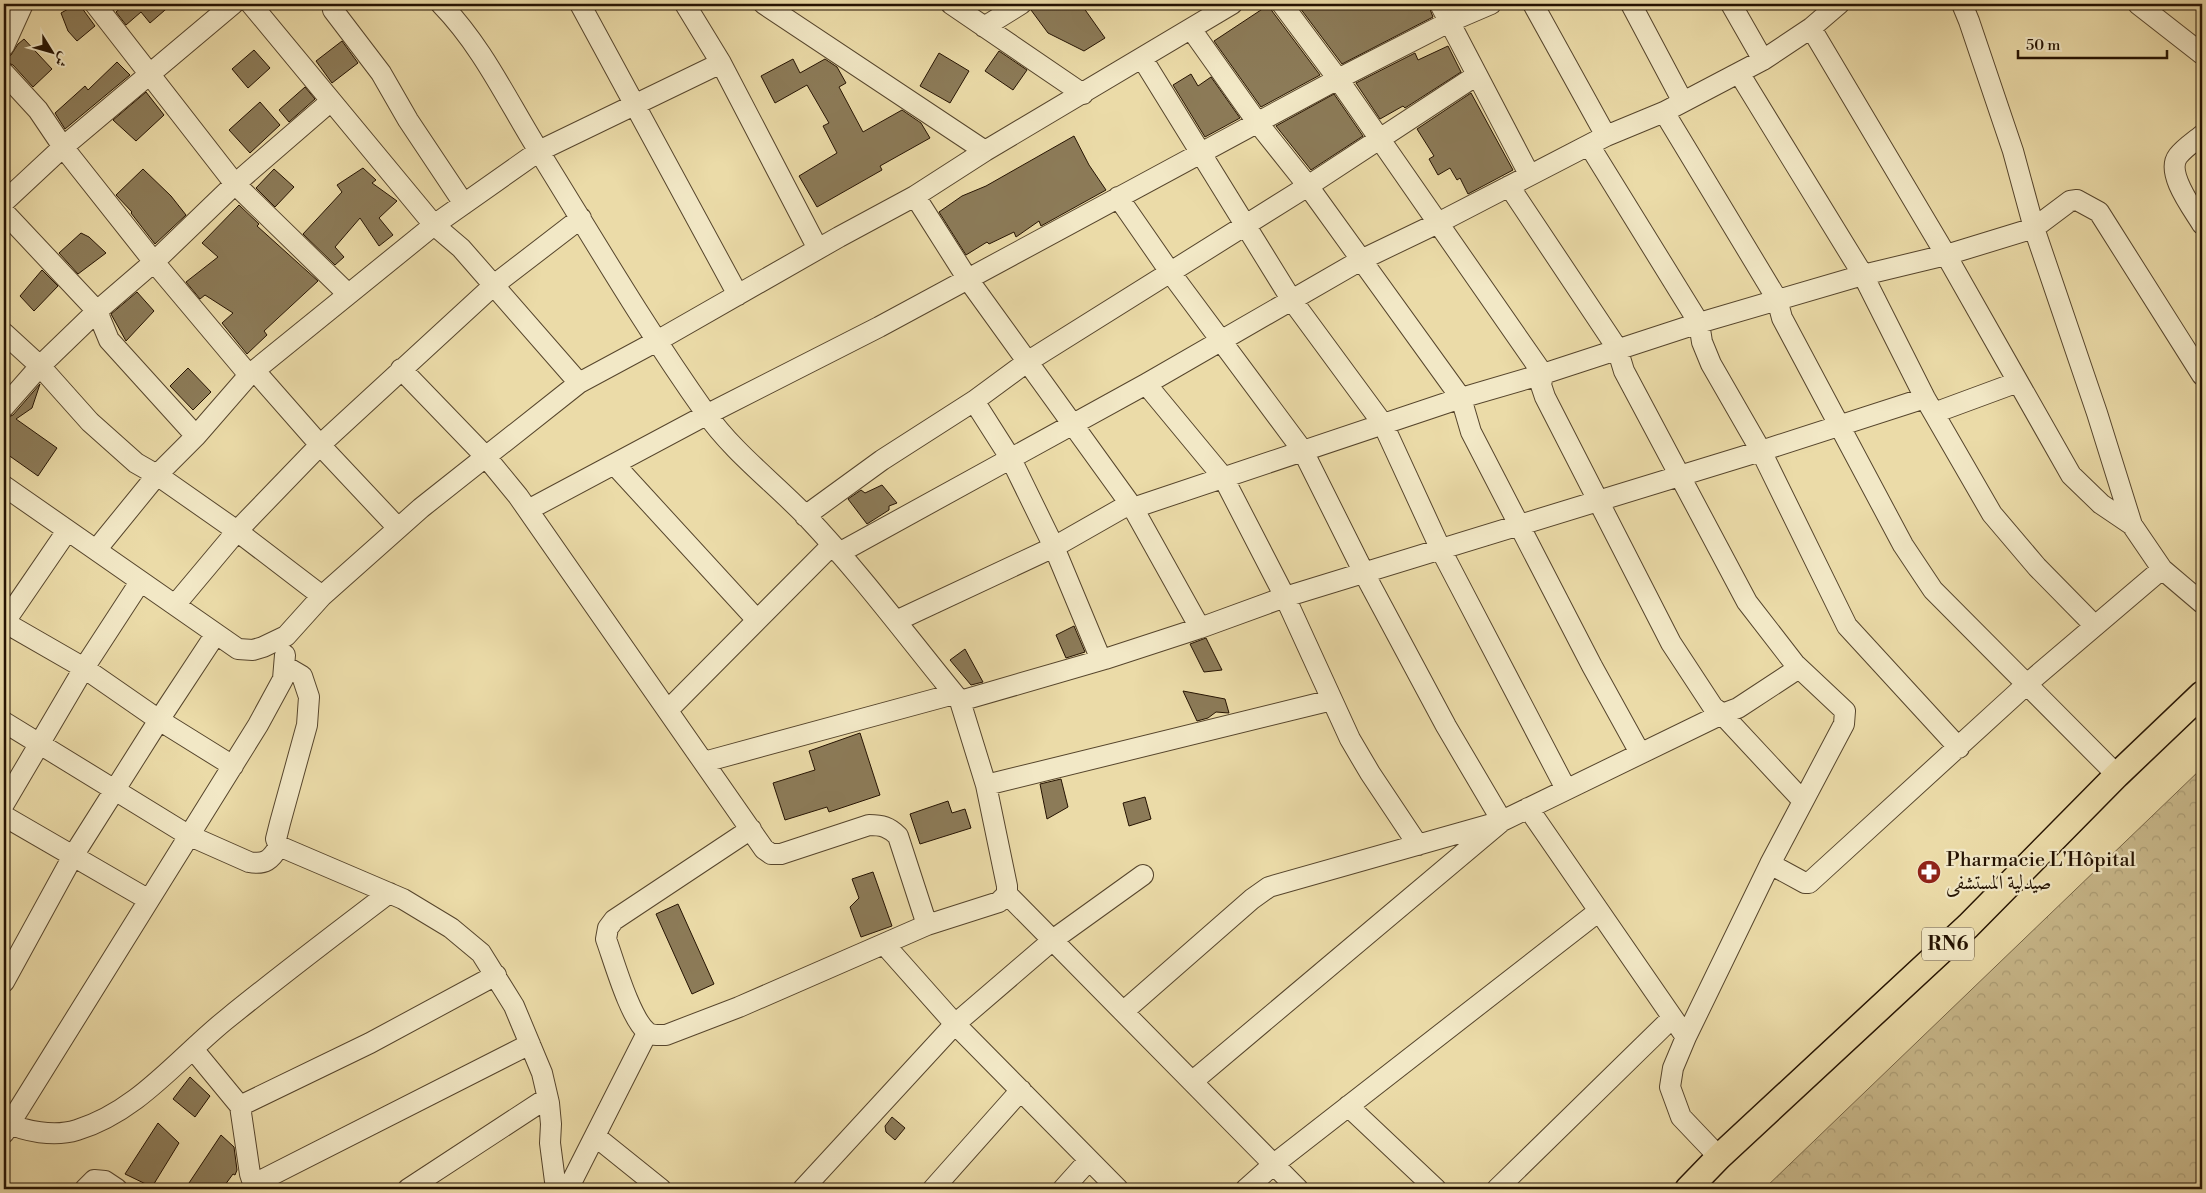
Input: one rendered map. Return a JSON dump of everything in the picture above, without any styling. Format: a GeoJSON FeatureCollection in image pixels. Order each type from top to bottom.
{"type":"FeatureCollection","features":[{"type":"Feature","properties":{"kind":"main road","name":"RN6"},"geometry":{"type":"LineString","coordinates":[[1688,1189],[1719,1157],[1968,926],[2118,775],[2202,694]]}},
{"type":"Feature","properties":{"kind":"street"},"geometry":{"type":"LineString","coordinates":[[4,46],[23,4]]}},
{"type":"Feature","properties":{"kind":"street"},"geometry":{"type":"LineString","coordinates":[[96,4],[235,184],[348,294]]}},
{"type":"Feature","properties":{"kind":"street"},"geometry":{"type":"LineString","coordinates":[[4,202],[63,147],[233,4]]}},
{"type":"Feature","properties":{"kind":"street"},"geometry":{"type":"LineString","coordinates":[[251,4],[434,224],[460,248],[494,285],[579,383]]}},
{"type":"Feature","properties":{"kind":"street"},"geometry":{"type":"LineString","coordinates":[[332,4],[333,10],[381,73],[433,158],[464,204]]}},
{"type":"Feature","properties":{"kind":"street"},"geometry":{"type":"LineString","coordinates":[[441,4],[460,23],[480,52],[657,341],[706,415],[835,549],[957,697],[986,785],[1008,894],[1298,1189]]}},
{"type":"Feature","properties":{"kind":"street"},"geometry":{"type":"LineString","coordinates":[[580,4],[738,294]]}},
{"type":"Feature","properties":{"kind":"street"},"geometry":{"type":"LineString","coordinates":[[685,4],[721,64],[818,249]]}},
{"type":"Feature","properties":{"kind":"street"},"geometry":{"type":"LineString","coordinates":[[764,4],[986,151]]}},
{"type":"Feature","properties":{"kind":"street"},"geometry":{"type":"LineString","coordinates":[[951,4],[1082,94]]}},
{"type":"Feature","properties":{"kind":"street"},"geometry":{"type":"LineString","coordinates":[[984,26],[1021,4]]}},
{"type":"Feature","properties":{"kind":"street"},"geometry":{"type":"LineString","coordinates":[[4,486],[140,582],[176,605],[215,635],[238,649],[253,650],[263,648],[286,636],[322,596],[398,528],[579,383],[915,196],[986,151],[1232,4]]}},
{"type":"Feature","properties":{"kind":"street"},"geometry":{"type":"LineString","coordinates":[[1282,4],[1338,79],[1543,374],[1541,385],[1545,397],[1671,643],[1713,707],[1722,714],[1803,801]]}},
{"type":"Feature","properties":{"kind":"street"},"geometry":{"type":"LineString","coordinates":[[1440,4],[1530,174]]}},
{"type":"Feature","properties":{"kind":"street"},"geometry":{"type":"LineString","coordinates":[[528,510],[706,415],[879,327],[1338,79],[1449,22],[1490,4]]}},
{"type":"Feature","properties":{"kind":"street"},"geometry":{"type":"LineString","coordinates":[[1533,4],[1597,140],[1699,323],[1702,342],[1711,364],[1761,451],[1847,626],[1959,748]]}},
{"type":"Feature","properties":{"kind":"street"},"geometry":{"type":"LineString","coordinates":[[1631,4],[1683,102]]}},
{"type":"Feature","properties":{"kind":"street"},"geometry":{"type":"LineString","coordinates":[[1731,4],[1763,60]]}},
{"type":"Feature","properties":{"kind":"street"},"geometry":{"type":"LineString","coordinates":[[668,710],[757,620],[835,549],[1011,459],[1146,384],[1221,339],[1361,260],[1438,223],[1597,140],[1664,112],[1763,60],[1811,28],[1839,4]]}},
{"type":"Feature","properties":{"kind":"street"},"geometry":{"type":"LineString","coordinates":[[1962,4],[1978,44],[2013,151],[2034,228],[2097,413],[2132,525],[2162,569],[2202,603]]}},
{"type":"Feature","properties":{"kind":"street"},"geometry":{"type":"LineString","coordinates":[[2138,4],[2202,54]]}},
{"type":"Feature","properties":{"kind":"street"},"geometry":{"type":"LineString","coordinates":[[1191,28],[1257,122],[1308,186],[1461,398],[1471,432],[1592,666],[1640,753]]}},
{"type":"Feature","properties":{"kind":"street"},"geometry":{"type":"LineString","coordinates":[[1811,28],[1946,255],[2071,475],[2100,504],[2132,525]]}},
{"type":"Feature","properties":{"kind":"street"},"geometry":{"type":"LineString","coordinates":[[1142,58],[1291,299],[1382,424],[1441,550],[1566,790]]}},
{"type":"Feature","properties":{"kind":"street"},"geometry":{"type":"LineString","coordinates":[[96,550],[157,474],[196,436],[252,373],[434,224],[539,151],[721,64]]}},
{"type":"Feature","properties":{"kind":"street"},"geometry":{"type":"LineString","coordinates":[[4,73],[38,110],[63,147],[154,262],[252,373],[398,528]]}},
{"type":"Feature","properties":{"kind":"street"},"geometry":{"type":"LineString","coordinates":[[1739,73],[1863,275],[1929,406],[1992,514],[2037,568],[2095,626]]}},
{"type":"Feature","properties":{"kind":"street"},"geometry":{"type":"LineString","coordinates":[[805,516],[882,460],[974,401],[1027,362],[1308,186],[1378,138],[1477,75]]}},
{"type":"Feature","properties":{"kind":"street"},"geometry":{"type":"LineString","coordinates":[[4,406],[40,366],[97,310],[154,262],[235,184],[331,100]]}},
{"type":"Feature","properties":{"kind":"street"},"geometry":{"type":"LineString","coordinates":[[1664,112],[1777,299],[1782,318],[1903,545],[1923,577],[1933,590],[2118,775]]}},
{"type":"Feature","properties":{"kind":"street"},"geometry":{"type":"LineString","coordinates":[[2202,135],[2177,156],[2174,167],[2179,186],[2202,224]]}},
{"type":"Feature","properties":{"kind":"street"},"geometry":{"type":"LineString","coordinates":[[1509,186],[1617,348],[1624,371],[1678,476],[1747,602],[1770,634],[1799,668],[1845,710],[1844,724],[1770,864],[1686,1037],[1673,1068],[1670,1087],[1681,1117],[1719,1157]]}},
{"type":"Feature","properties":{"kind":"street"},"geometry":{"type":"LineString","coordinates":[[915,196],[967,278],[1133,508],[1200,628]]}},
{"type":"Feature","properties":{"kind":"street"},"geometry":{"type":"LineString","coordinates":[[1118,197],[1170,272],[1303,451],[1364,573],[1446,726],[1502,821]]}},
{"type":"Feature","properties":{"kind":"street"},"geometry":{"type":"LineString","coordinates":[[896,621],[1054,547],[1126,506],[1133,508],[1461,398],[1543,374],[1617,348],[1777,299],[1863,275],[1946,255],[2034,228],[2070,201],[2078,200],[2098,212],[2202,375]]}},
{"type":"Feature","properties":{"kind":"street"},"geometry":{"type":"LineString","coordinates":[[4,212],[97,310],[109,340],[196,436]]}},
{"type":"Feature","properties":{"kind":"street"},"geometry":{"type":"LineString","coordinates":[[176,605],[236,531],[320,445],[494,285],[581,218]]}},
{"type":"Feature","properties":{"kind":"street"},"geometry":{"type":"LineString","coordinates":[[4,333],[40,366],[90,422],[136,463],[157,474],[322,596]]}},
{"type":"Feature","properties":{"kind":"street"},"geometry":{"type":"LineString","coordinates":[[401,369],[486,457],[528,510],[764,849],[775,855],[869,825],[881,825],[891,829],[898,836],[927,925]]}},
{"type":"Feature","properties":{"kind":"street"},"geometry":{"type":"LineString","coordinates":[[704,762],[1105,659],[1200,628],[1284,596],[1441,550],[1519,524],[1598,502],[1840,425],[1929,406],[2018,382]]}},
{"type":"Feature","properties":{"kind":"street"},"geometry":{"type":"LineString","coordinates":[[1146,384],[1223,477],[1284,596],[1350,739],[1370,774],[1418,845]]}},
{"type":"Feature","properties":{"kind":"street"},"geometry":{"type":"LineString","coordinates":[[974,401],[1011,459],[1054,547],[1099,655],[1105,659]]}},
{"type":"Feature","properties":{"kind":"street"},"geometry":{"type":"LineString","coordinates":[[614,464],[757,620]]}},
{"type":"Feature","properties":{"kind":"street"},"geometry":{"type":"LineString","coordinates":[[67,531],[4,623],[84,668],[159,720],[233,766]]}},
{"type":"Feature","properties":{"kind":"street"},"geometry":{"type":"LineString","coordinates":[[1770,864],[1805,883],[1809,883],[2027,684],[2162,569]]}},
{"type":"Feature","properties":{"kind":"street"},"geometry":{"type":"LineString","coordinates":[[4,804],[84,668],[140,582]]}},
{"type":"Feature","properties":{"kind":"street"},"geometry":{"type":"LineString","coordinates":[[4,982],[74,856],[215,635]]}},
{"type":"Feature","properties":{"kind":"street"},"geometry":{"type":"LineString","coordinates":[[286,636],[285,666],[283,679],[278,690],[233,766],[5,1126],[64,1133],[79,1130],[121,1110],[165,1075],[228,1018],[389,893]]}},
{"type":"Feature","properties":{"kind":"street"},"geometry":{"type":"LineString","coordinates":[[278,846],[276,839],[307,725],[309,696],[302,676],[285,666]]}},
{"type":"Feature","properties":{"kind":"street"},"geometry":{"type":"LineString","coordinates":[[1124,1011],[1252,899],[1270,887],[1502,821],[1640,753],[1738,708],[1799,668]]}},
{"type":"Feature","properties":{"kind":"street"},"geometry":{"type":"LineString","coordinates":[[986,785],[1332,700]]}},
{"type":"Feature","properties":{"kind":"street"},"geometry":{"type":"LineString","coordinates":[[4,722],[188,835],[249,862],[259,864],[267,862],[278,846]]}},
{"type":"Feature","properties":{"kind":"street"},"geometry":{"type":"LineString","coordinates":[[1528,808],[1686,1037]]}},
{"type":"Feature","properties":{"kind":"street"},"geometry":{"type":"LineString","coordinates":[[4,816],[148,900]]}},
{"type":"Feature","properties":{"kind":"street"},"geometry":{"type":"LineString","coordinates":[[1193,1081],[1502,821]]}},
{"type":"Feature","properties":{"kind":"street"},"geometry":{"type":"LineString","coordinates":[[751,829],[614,920],[608,928],[606,939],[630,1004],[647,1033],[655,1036],[666,1035],[739,1007],[927,925],[999,902],[1008,894]]}},
{"type":"Feature","properties":{"kind":"street"},"geometry":{"type":"LineString","coordinates":[[278,846],[389,893],[451,928],[481,953],[514,1006],[542,1072],[547,1098],[556,1189]]}},
{"type":"Feature","properties":{"kind":"street"},"geometry":{"type":"LineString","coordinates":[[803,1189],[955,1024],[1054,939],[1143,875]]}},
{"type":"Feature","properties":{"kind":"street"},"geometry":{"type":"LineString","coordinates":[[1246,1189],[1274,1164],[1599,911]]}},
{"type":"Feature","properties":{"kind":"street"},"geometry":{"type":"LineString","coordinates":[[884,944],[955,1024],[1118,1189]]}},
{"type":"Feature","properties":{"kind":"street"},"geometry":{"type":"LineString","coordinates":[[240,1106],[370,1043],[496,975]]}},
{"type":"Feature","properties":{"kind":"street"},"geometry":{"type":"LineString","coordinates":[[1497,1189],[1672,1018]]}},
{"type":"Feature","properties":{"kind":"street"},"geometry":{"type":"LineString","coordinates":[[568,1189],[647,1033]]}},
{"type":"Feature","properties":{"kind":"street"},"geometry":{"type":"LineString","coordinates":[[193,1049],[240,1106],[255,1187],[530,1044]]}},
{"type":"Feature","properties":{"kind":"street"},"geometry":{"type":"LineString","coordinates":[[933,1189],[1021,1090]]}},
{"type":"Feature","properties":{"kind":"street"},"geometry":{"type":"LineString","coordinates":[[408,1189],[547,1098]]}},
{"type":"Feature","properties":{"kind":"street"},"geometry":{"type":"LineString","coordinates":[[1348,1106],[1436,1189]]}},
{"type":"Feature","properties":{"kind":"street"},"geometry":{"type":"LineString","coordinates":[[595,1136],[661,1189]]}},
{"type":"Feature","properties":{"kind":"street"},"geometry":{"type":"LineString","coordinates":[[1063,1189],[1089,1160]]}},
{"type":"Feature","properties":{"kind":"street"},"geometry":{"type":"LineString","coordinates":[[85,1189],[94,1180],[105,1181],[117,1189]]}},
{"type":"Feature","properties":{"kind":"green space"},"geometry":{"type":"Polygon","coordinates":[[[2202,768],[2202,1189],[1764,1189],[2202,768]]]}},
{"type":"Feature","properties":{"kind":"building"},"geometry":{"type":"Polygon","coordinates":[[[79,4],[95,26],[77,41],[68,31],[61,13],[79,4]]]}},
{"type":"Feature","properties":{"kind":"building"},"geometry":{"type":"Polygon","coordinates":[[[125,4],[172,4],[150,23],[141,12],[126,25],[116,12],[125,4]]]}},
{"type":"Feature","properties":{"kind":"building"},"geometry":{"type":"Polygon","coordinates":[[[1033,4],[1081,4],[1105,38],[1084,51],[1048,33],[1031,10],[1033,4]]]}},
{"type":"Feature","properties":{"kind":"building"},"geometry":{"type":"Polygon","coordinates":[[[1270,4],[1272,11],[1320,75],[1261,107],[1214,41],[1270,4]]]}},
{"type":"Feature","properties":{"kind":"building"},"geometry":{"type":"Polygon","coordinates":[[[1297,4],[1428,4],[1433,17],[1342,64],[1297,4]]]}},
{"type":"Feature","properties":{"kind":"building"},"geometry":{"type":"Polygon","coordinates":[[[24,39],[52,69],[33,87],[13,65],[4,61],[4,58],[11,55],[18,44],[24,39]]]}},
{"type":"Feature","properties":{"kind":"building"},"geometry":{"type":"Polygon","coordinates":[[[342,41],[358,63],[332,83],[316,61],[342,41]]]}},
{"type":"Feature","properties":{"kind":"building"},"geometry":{"type":"Polygon","coordinates":[[[1448,46],[1461,72],[1405,108],[1403,106],[1380,119],[1356,83],[1415,53],[1418,60],[1448,46]]]}},
{"type":"Feature","properties":{"kind":"building"},"geometry":{"type":"Polygon","coordinates":[[[254,50],[270,68],[248,88],[232,69],[254,50]]]}},
{"type":"Feature","properties":{"kind":"building"},"geometry":{"type":"Polygon","coordinates":[[[999,51],[1027,70],[1013,90],[985,71],[999,51]]]}},
{"type":"Feature","properties":{"kind":"building"},"geometry":{"type":"Polygon","coordinates":[[[939,53],[969,71],[950,103],[920,86],[939,53]]]}},
{"type":"Feature","properties":{"kind":"building"},"geometry":{"type":"Polygon","coordinates":[[[793,59],[800,73],[825,59],[837,67],[846,83],[839,87],[863,132],[902,110],[921,123],[930,138],[880,166],[882,170],[817,207],[799,176],[837,153],[823,126],[829,123],[807,85],[775,103],[761,76],[793,59]]]}},
{"type":"Feature","properties":{"kind":"building"},"geometry":{"type":"Polygon","coordinates":[[[117,62],[130,75],[65,129],[55,113],[85,86],[88,90],[117,62]]]}},
{"type":"Feature","properties":{"kind":"building"},"geometry":{"type":"Polygon","coordinates":[[[1191,74],[1198,86],[1211,77],[1240,118],[1205,137],[1173,85],[1191,74]]]}},
{"type":"Feature","properties":{"kind":"building"},"geometry":{"type":"Polygon","coordinates":[[[305,87],[315,99],[289,122],[279,110],[305,87]]]}},
{"type":"Feature","properties":{"kind":"building"},"geometry":{"type":"Polygon","coordinates":[[[146,92],[164,115],[136,141],[113,120],[146,92]]]}},
{"type":"Feature","properties":{"kind":"building"},"geometry":{"type":"Polygon","coordinates":[[[1471,93],[1513,170],[1468,194],[1460,178],[1457,180],[1450,168],[1438,175],[1429,159],[1434,156],[1417,129],[1471,93]]]}},
{"type":"Feature","properties":{"kind":"building"},"geometry":{"type":"Polygon","coordinates":[[[1334,94],[1363,136],[1311,170],[1276,126],[1334,94]]]}},
{"type":"Feature","properties":{"kind":"building"},"geometry":{"type":"Polygon","coordinates":[[[260,102],[280,125],[250,153],[229,130],[260,102]]]}},
{"type":"Feature","properties":{"kind":"building"},"geometry":{"type":"Polygon","coordinates":[[[1074,136],[1089,165],[1106,190],[1041,226],[1039,221],[1016,237],[1014,232],[989,244],[987,242],[966,255],[939,212],[962,196],[986,186],[1074,136]]]}},
{"type":"Feature","properties":{"kind":"building"},"geometry":{"type":"Polygon","coordinates":[[[363,168],[376,180],[372,183],[397,201],[379,218],[393,235],[379,246],[360,218],[335,247],[344,257],[335,265],[303,234],[342,192],[337,185],[363,168]]]}},
{"type":"Feature","properties":{"kind":"building"},"geometry":{"type":"Polygon","coordinates":[[[143,169],[171,196],[186,215],[155,244],[132,212],[116,195],[143,169]]]}},
{"type":"Feature","properties":{"kind":"building"},"geometry":{"type":"Polygon","coordinates":[[[274,169],[294,187],[275,207],[256,188],[274,169]]]}},
{"type":"Feature","properties":{"kind":"building"},"geometry":{"type":"Polygon","coordinates":[[[239,205],[259,224],[257,226],[318,281],[264,331],[267,335],[247,354],[222,323],[233,313],[205,295],[200,299],[186,282],[218,257],[202,243],[239,205]]]}},
{"type":"Feature","properties":{"kind":"building"},"geometry":{"type":"Polygon","coordinates":[[[81,233],[89,237],[106,253],[78,274],[59,253],[81,233]]]}},
{"type":"Feature","properties":{"kind":"building"},"geometry":{"type":"Polygon","coordinates":[[[42,270],[58,286],[34,311],[20,296],[42,270]]]}},
{"type":"Feature","properties":{"kind":"building"},"geometry":{"type":"Polygon","coordinates":[[[137,292],[154,311],[126,341],[111,314],[137,292]]]}},
{"type":"Feature","properties":{"kind":"building"},"geometry":{"type":"Polygon","coordinates":[[[188,368],[211,392],[193,410],[170,386],[188,368]]]}},
{"type":"Feature","properties":{"kind":"building"},"geometry":{"type":"Polygon","coordinates":[[[40,384],[32,408],[16,419],[57,448],[38,476],[4,452],[4,419],[13,415],[40,384]]]}},
{"type":"Feature","properties":{"kind":"building"},"geometry":{"type":"Polygon","coordinates":[[[882,485],[897,503],[889,506],[889,510],[867,524],[848,499],[861,490],[865,493],[882,485]]]}},
{"type":"Feature","properties":{"kind":"building"},"geometry":{"type":"Polygon","coordinates":[[[1074,626],[1085,652],[1066,658],[1056,635],[1074,626]]]}},
{"type":"Feature","properties":{"kind":"building"},"geometry":{"type":"Polygon","coordinates":[[[1206,638],[1222,670],[1204,672],[1190,644],[1206,638]]]}},
{"type":"Feature","properties":{"kind":"building"},"geometry":{"type":"Polygon","coordinates":[[[965,649],[983,682],[971,685],[950,660],[965,649]]]}},
{"type":"Feature","properties":{"kind":"building"},"geometry":{"type":"Polygon","coordinates":[[[1183,691],[1225,699],[1229,713],[1216,712],[1208,718],[1197,721],[1183,691]]]}},
{"type":"Feature","properties":{"kind":"building"},"geometry":{"type":"Polygon","coordinates":[[[860,733],[880,795],[829,812],[827,807],[785,820],[773,783],[815,770],[809,751],[860,733]]]}},
{"type":"Feature","properties":{"kind":"building"},"geometry":{"type":"Polygon","coordinates":[[[1061,779],[1068,807],[1047,819],[1040,784],[1061,779]]]}},
{"type":"Feature","properties":{"kind":"building"},"geometry":{"type":"Polygon","coordinates":[[[1145,797],[1151,819],[1129,826],[1123,803],[1145,797]]]}},
{"type":"Feature","properties":{"kind":"building"},"geometry":{"type":"Polygon","coordinates":[[[948,801],[952,813],[965,809],[971,828],[920,844],[910,814],[948,801]]]}},
{"type":"Feature","properties":{"kind":"building"},"geometry":{"type":"Polygon","coordinates":[[[873,872],[892,926],[861,937],[850,907],[859,898],[852,879],[873,872]]]}},
{"type":"Feature","properties":{"kind":"building"},"geometry":{"type":"Polygon","coordinates":[[[678,904],[714,984],[692,994],[656,914],[678,904]]]}},
{"type":"Feature","properties":{"kind":"building"},"geometry":{"type":"Polygon","coordinates":[[[190,1077],[210,1096],[195,1117],[173,1099],[190,1077]]]}},
{"type":"Feature","properties":{"kind":"building"},"geometry":{"type":"Polygon","coordinates":[[[892,1117],[905,1128],[895,1140],[886,1132],[885,1126],[892,1117]]]}},
{"type":"Feature","properties":{"kind":"building"},"geometry":{"type":"Polygon","coordinates":[[[158,1123],[179,1143],[152,1187],[125,1174],[158,1123]]]}},
{"type":"Feature","properties":{"kind":"building"},"geometry":{"type":"Polygon","coordinates":[[[221,1135],[234,1147],[237,1170],[235,1175],[233,1174],[222,1189],[185,1189],[221,1135]]]}},
{"type":"Feature","properties":{"kind":"place","name":"Pharmacie L'Hôpital صيدلية المستشفى"},"geometry":{"type":"Point","coordinates":[1929,872]}}]}
